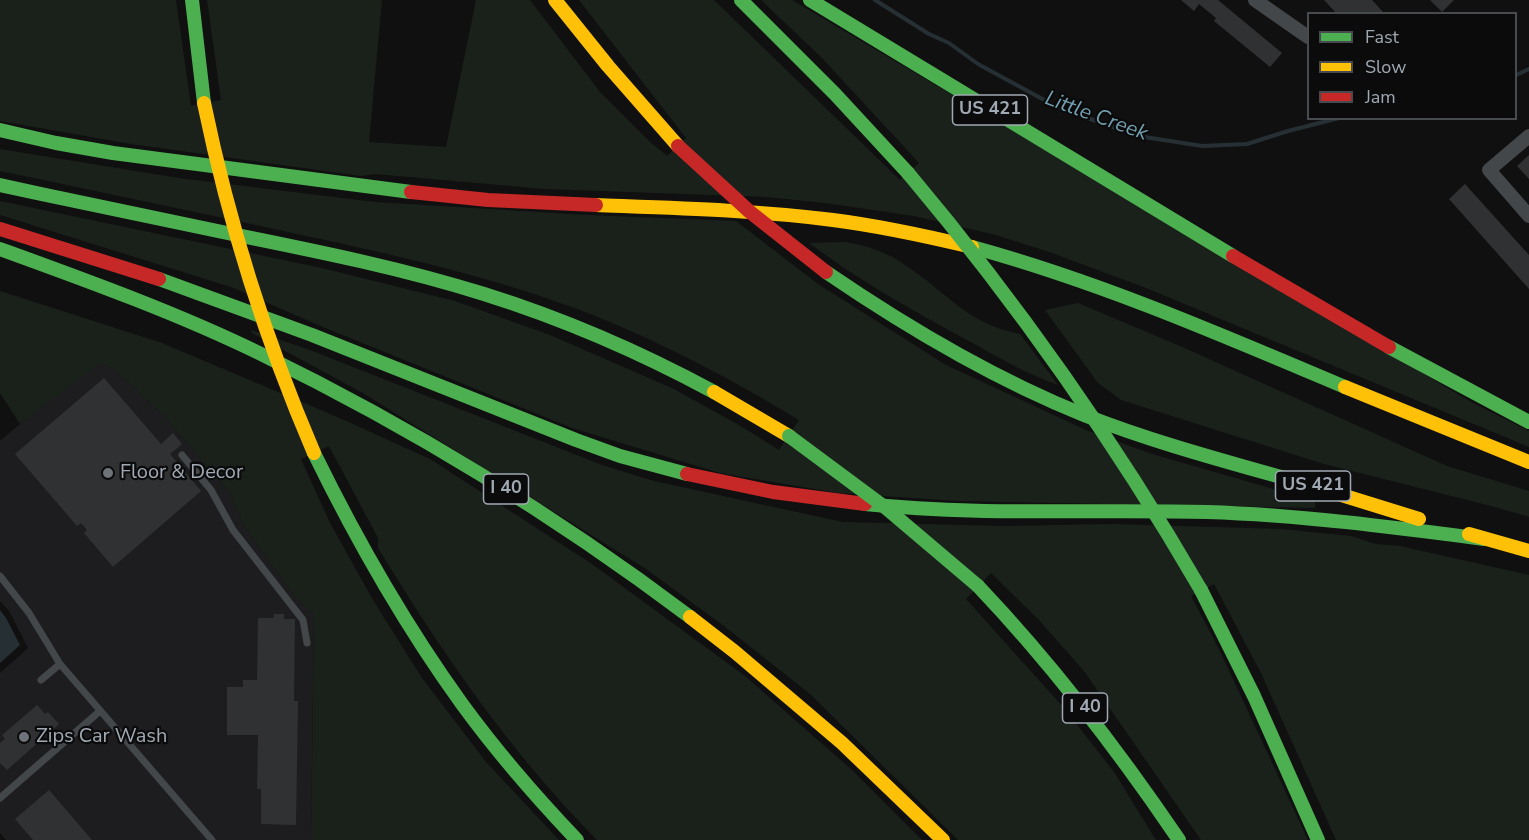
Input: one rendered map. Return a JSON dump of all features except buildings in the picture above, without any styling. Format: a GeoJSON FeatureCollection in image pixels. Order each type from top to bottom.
{"type":"FeatureCollection","features":[{"type":"Feature","properties":{"kind":"highway"},"geometry":{"type":"LineString","coordinates":[[190,0],[204,103],[224,197],[251,292],[280,374],[336,501],[385,588],[439,672],[499,752],[577,840]]}},
{"type":"Feature","properties":{"kind":"highway","name":"US 421"},"geometry":{"type":"LineString","coordinates":[[555,0],[608,66],[678,146],[750,212],[826,272],[907,327],[1030,391],[1086,415],[1180,448],[1323,488],[1529,551]]}},
{"type":"Feature","properties":{"kind":"highway"},"geometry":{"type":"LineString","coordinates":[[741,0],[828,87],[908,173],[1001,285],[1066,374],[1145,493],[1201,591],[1254,696],[1318,840]]}},
{"type":"Feature","properties":{"kind":"highway","name":"US 421"},"geometry":{"type":"LineString","coordinates":[[810,0],[1302,298],[1529,422]]}},
{"type":"Feature","properties":{"kind":"highway"},"geometry":{"type":"LineString","coordinates":[[0,130],[34,139]]}},
{"type":"Feature","properties":{"kind":"highway"},"geometry":{"type":"LineString","coordinates":[[0,136],[34,139],[156,159],[377,190],[515,201],[775,214],[864,224],[924,235],[1020,260],[1115,292],[1529,462]]}},
{"type":"Feature","properties":{"kind":"highway","name":"I 40"},"geometry":{"type":"LineString","coordinates":[[0,185],[325,254],[469,290],[564,322],[656,361],[745,408],[789,436],[891,510],[978,586],[1040,651],[1071,689],[1146,790],[1179,840]]}},
{"type":"Feature","properties":{"kind":"highway"},"geometry":{"type":"LineString","coordinates":[[0,229],[73,250],[214,298],[610,451],[714,481],[803,498],[898,508],[986,512],[1238,513],[1352,522],[1484,539]]}},
{"type":"Feature","properties":{"kind":"highway","name":"I 40"},"geometry":{"type":"LineString","coordinates":[[0,249],[46,264],[116,292],[253,351],[383,417],[512,493],[636,576],[754,667],[865,764],[943,840]]}},
{"type":"Feature","properties":{"kind":"street"},"geometry":{"type":"LineString","coordinates":[[1259,1],[1307,36]]}},
{"type":"Feature","properties":{"kind":"street"},"geometry":{"type":"LineString","coordinates":[[1529,136],[1489,170],[1529,216]]}},
{"type":"Feature","properties":{"kind":"lane"},"geometry":{"type":"LineString","coordinates":[[182,455],[211,490],[233,531],[303,620],[308,643]]}},
{"type":"Feature","properties":{"kind":"lane"},"geometry":{"type":"LineString","coordinates":[[0,576],[29,613],[60,664],[212,840]]}},
{"type":"Feature","properties":{"kind":"lane"},"geometry":{"type":"LineString","coordinates":[[41,681],[60,664]]}},
{"type":"Feature","properties":{"kind":"lane"},"geometry":{"type":"LineString","coordinates":[[0,798],[100,711]]}},
{"type":"Feature","properties":{"kind":"shaded area"},"geometry":{"type":"Polygon","coordinates":[[[0,0],[176,0],[191,106],[221,100],[207,0],[382,0],[369,142],[446,147],[476,0],[530,0],[600,92],[667,156],[686,138],[579,0],[714,0],[900,180],[919,163],[821,57],[761,0],[792,0],[1473,403],[1529,431],[1529,447],[1146,288],[996,235],[914,216],[767,197],[545,189],[375,174],[361,176],[131,144],[0,121],[0,0]]]}},
{"type":"Feature","properties":{"kind":"shaded area"},"geometry":{"type":"Polygon","coordinates":[[[0,149],[179,178],[375,202],[587,215],[736,221],[818,284],[946,365],[1086,430],[1152,454],[1315,501],[1315,508],[959,501],[838,493],[720,473],[572,428],[318,325],[231,287],[0,215],[0,201],[322,268],[455,301],[550,335],[674,389],[779,450],[799,420],[672,350],[620,326],[556,301],[404,258],[0,171],[0,149]]]}},
{"type":"Feature","properties":{"kind":"shaded area"},"geometry":{"type":"Polygon","coordinates":[[[846,242],[889,255],[917,273],[970,314],[1001,329],[1020,334],[1058,385],[1034,376],[906,306],[847,270],[809,243],[846,242]]]}},
{"type":"Feature","properties":{"kind":"shaded area"},"geometry":{"type":"Polygon","coordinates":[[[0,291],[162,343],[430,459],[592,564],[745,676],[852,770],[922,840],[597,840],[506,737],[452,663],[378,548],[378,538],[329,446],[301,459],[330,523],[373,600],[422,678],[486,762],[559,840],[311,840],[314,615],[293,594],[244,526],[229,492],[162,414],[115,370],[101,363],[20,424],[0,393],[0,291]]]}},
{"type":"Feature","properties":{"kind":"shaded area"},"geometry":{"type":"Polygon","coordinates":[[[1078,303],[1180,346],[1447,466],[1529,491],[1529,517],[1324,464],[1121,400],[1098,383],[1045,310],[1078,303]]]}},
{"type":"Feature","properties":{"kind":"shaded area"},"geometry":{"type":"Polygon","coordinates":[[[251,330],[310,350],[602,465],[654,481],[843,522],[1003,526],[1111,524],[1282,529],[1351,536],[1376,544],[1400,546],[1529,575],[1529,840],[1336,840],[1261,673],[1214,584],[1191,596],[1218,647],[1308,840],[1201,840],[1084,671],[1039,620],[991,573],[966,599],[1064,708],[1114,772],[1156,840],[958,840],[810,694],[724,626],[646,569],[361,392],[252,333],[251,330]]]}},
{"type":"Feature","properties":{"kind":"shaded area"},"geometry":{"type":"Polygon","coordinates":[[[101,362],[115,370],[162,414],[229,492],[244,526],[293,594],[314,615],[311,840],[6,840],[0,833],[0,673],[28,648],[9,611],[0,601],[0,441],[101,362]]]}},
{"type":"Feature","properties":{"kind":"shaded area"},"geometry":{"type":"Polygon","coordinates":[[[0,610],[20,645],[0,663],[0,610]]]}},
{"type":"Feature","properties":{"kind":"waterway","name":"Little Creek"},"geometry":{"type":"LineString","coordinates":[[875,0],[929,34],[949,43],[978,64],[1057,107],[1138,136],[1202,146],[1247,144],[1331,120]]}},
{"type":"Feature","properties":{"kind":"waterway","name":"Little Creek"},"geometry":{"type":"LineString","coordinates":[[1517,75],[1529,69]]}},
{"type":"Feature","properties":{"kind":"traffic: fast"},"geometry":{"type":"LineString","coordinates":[[192,0],[204,103]]}},
{"type":"Feature","properties":{"kind":"traffic: fast"},"geometry":{"type":"LineString","coordinates":[[741,0],[835,94],[908,173]]}},
{"type":"Feature","properties":{"kind":"traffic: fast"},"geometry":{"type":"LineString","coordinates":[[810,0],[1233,256]]}},
{"type":"Feature","properties":{"kind":"traffic: fast"},"geometry":{"type":"LineString","coordinates":[[0,130],[113,153],[411,192]]}},
{"type":"Feature","properties":{"kind":"traffic: fast"},"geometry":{"type":"LineString","coordinates":[[908,173],[1027,323],[1064,375],[1134,480],[1201,590]]}},
{"type":"Feature","properties":{"kind":"traffic: fast"},"geometry":{"type":"LineString","coordinates":[[0,185],[327,254],[453,285],[572,325],[658,363],[714,392]]}},
{"type":"Feature","properties":{"kind":"traffic: fast"},"geometry":{"type":"LineString","coordinates":[[972,247],[1114,293],[1345,387]]}},
{"type":"Feature","properties":{"kind":"traffic: fast"},"geometry":{"type":"LineString","coordinates":[[0,249],[165,311],[318,382],[482,475],[588,544],[690,617]]}},
{"type":"Feature","properties":{"kind":"traffic: fast"},"geometry":{"type":"LineString","coordinates":[[826,272],[951,351],[1050,401],[1142,436],[1319,488]]}},
{"type":"Feature","properties":{"kind":"traffic: fast"},"geometry":{"type":"LineString","coordinates":[[159,279],[312,335],[576,440],[620,456],[687,474]]}},
{"type":"Feature","properties":{"kind":"traffic: fast"},"geometry":{"type":"LineString","coordinates":[[1389,347],[1529,422]]}},
{"type":"Feature","properties":{"kind":"traffic: fast"},"geometry":{"type":"LineString","coordinates":[[789,436],[886,508],[978,586]]}},
{"type":"Feature","properties":{"kind":"traffic: fast"},"geometry":{"type":"LineString","coordinates":[[314,453],[383,582],[441,674],[503,757],[577,840]]}},
{"type":"Feature","properties":{"kind":"traffic: fast"},"geometry":{"type":"LineString","coordinates":[[865,504],[950,510],[1207,512],[1346,522],[1484,539]]}},
{"type":"Feature","properties":{"kind":"traffic: fast"},"geometry":{"type":"LineString","coordinates":[[978,586],[1084,709],[1179,840]]}},
{"type":"Feature","properties":{"kind":"traffic: fast"},"geometry":{"type":"LineString","coordinates":[[1201,590],[1254,696],[1318,840]]}},
{"type":"Feature","properties":{"kind":"traffic: slow"},"geometry":{"type":"LineString","coordinates":[[555,0],[608,66],[678,146]]}},
{"type":"Feature","properties":{"kind":"traffic: slow"},"geometry":{"type":"LineString","coordinates":[[204,103],[225,193],[250,281],[264,324],[314,453]]}},
{"type":"Feature","properties":{"kind":"traffic: slow"},"geometry":{"type":"LineString","coordinates":[[596,205],[714,210],[851,222],[972,247]]}},
{"type":"Feature","properties":{"kind":"traffic: slow"},"geometry":{"type":"LineString","coordinates":[[1345,387],[1529,462]]}},
{"type":"Feature","properties":{"kind":"traffic: slow"},"geometry":{"type":"LineString","coordinates":[[714,392],[789,436]]}},
{"type":"Feature","properties":{"kind":"traffic: slow"},"geometry":{"type":"LineString","coordinates":[[1319,488],[1419,519]]}},
{"type":"Feature","properties":{"kind":"traffic: slow"},"geometry":{"type":"LineString","coordinates":[[1469,534],[1529,551]]}},
{"type":"Feature","properties":{"kind":"traffic: slow"},"geometry":{"type":"LineString","coordinates":[[690,617],[842,743],[943,840]]}},
{"type":"Feature","properties":{"kind":"traffic: jam"},"geometry":{"type":"LineString","coordinates":[[678,146],[750,212],[826,272]]}},
{"type":"Feature","properties":{"kind":"traffic: jam"},"geometry":{"type":"LineString","coordinates":[[411,192],[488,200],[596,205]]}},
{"type":"Feature","properties":{"kind":"traffic: jam"},"geometry":{"type":"LineString","coordinates":[[0,229],[159,279]]}},
{"type":"Feature","properties":{"kind":"traffic: jam"},"geometry":{"type":"LineString","coordinates":[[1233,256],[1389,347]]}},
{"type":"Feature","properties":{"kind":"traffic: jam"},"geometry":{"type":"LineString","coordinates":[[687,474],[773,492],[865,504]]}},
{"type":"Feature","properties":{"kind":"place","name":"Floor & Decor"},"geometry":{"type":"Point","coordinates":[108,473]}},
{"type":"Feature","properties":{"kind":"place","name":"Zips Car Wash"},"geometry":{"type":"Point","coordinates":[24,737]}}]}
